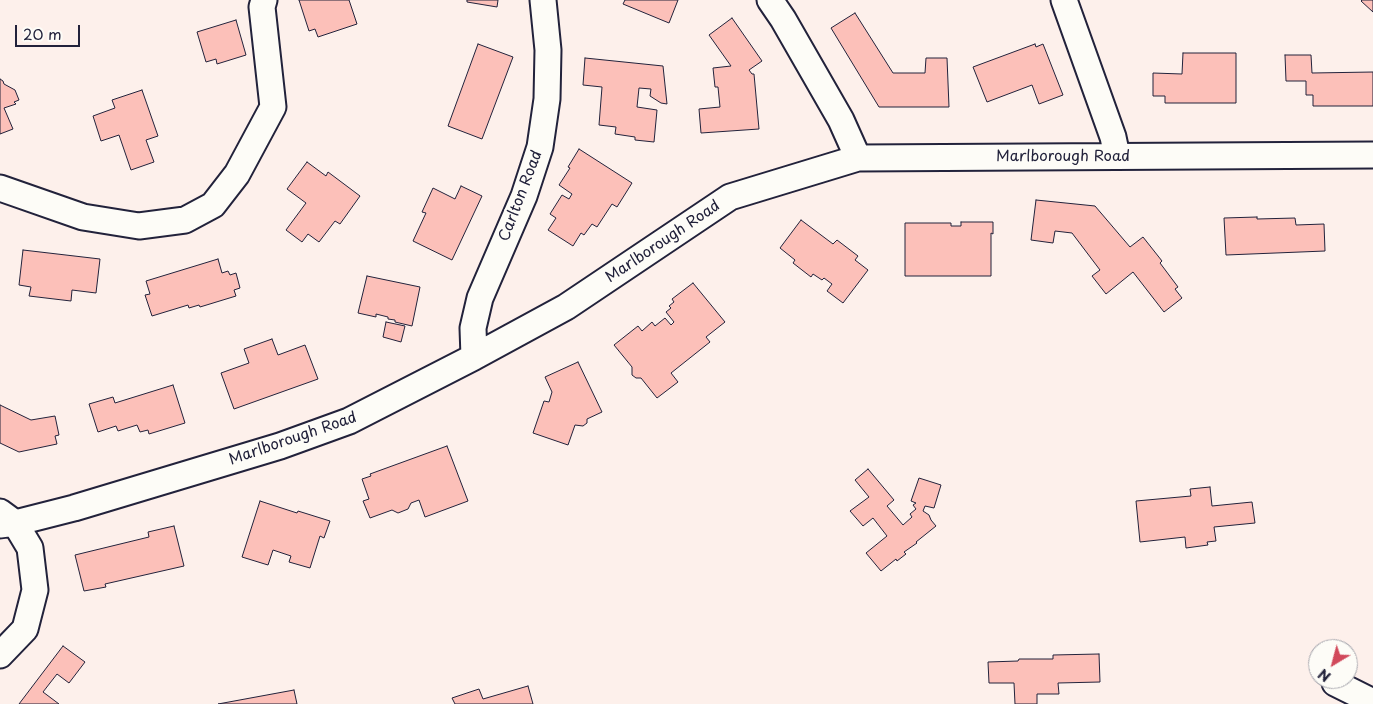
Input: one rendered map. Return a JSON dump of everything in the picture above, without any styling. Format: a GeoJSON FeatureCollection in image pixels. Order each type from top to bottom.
{"type":"FeatureCollection","features":[{"type":"Feature","properties":{"kind":"street"},"geometry":{"type":"LineString","coordinates":[[0,188],[83,217],[139,226],[185,220],[213,205],[237,174],[273,107],[262,7],[264,0]]}},
{"type":"Feature","properties":{"kind":"street","name":"Carlton Road"},"geometry":{"type":"LineString","coordinates":[[474,357],[473,328],[480,298],[524,196],[540,147],[546,99],[548,60],[543,0]]}},
{"type":"Feature","properties":{"kind":"street"},"geometry":{"type":"LineString","coordinates":[[770,0],[842,120],[858,158]]}},
{"type":"Feature","properties":{"kind":"street"},"geometry":{"type":"LineString","coordinates":[[1064,0],[1117,156]]}},
{"type":"Feature","properties":{"kind":"street","name":"Marlborough Road"},"geometry":{"type":"LineString","coordinates":[[5,520],[74,508],[271,449],[349,422],[566,307],[730,197],[858,158],[1373,155]]}},
{"type":"Feature","properties":{"kind":"street"},"geometry":{"type":"LineString","coordinates":[[0,655],[25,629],[35,590],[30,548],[5,520]]}},
{"type":"Feature","properties":{"kind":"street"},"geometry":{"type":"LineString","coordinates":[[1346,689],[1373,702]]}},
{"type":"Feature","properties":{"kind":"building"},"geometry":{"type":"Polygon","coordinates":[[[299,0],[349,0],[357,24],[318,37],[315,29],[309,31],[299,0]]]}},
{"type":"Feature","properties":{"kind":"building"},"geometry":{"type":"Polygon","coordinates":[[[467,0],[498,0],[497,7],[467,2],[467,0]]]}},
{"type":"Feature","properties":{"kind":"building"},"geometry":{"type":"Polygon","coordinates":[[[625,0],[678,0],[669,23],[623,4],[625,0]]]}},
{"type":"Feature","properties":{"kind":"building"},"geometry":{"type":"Polygon","coordinates":[[[1373,0],[1373,12],[1361,1],[1373,0]]]}},
{"type":"Feature","properties":{"kind":"building"},"geometry":{"type":"Polygon","coordinates":[[[855,13],[893,73],[925,73],[926,58],[947,58],[949,107],[879,107],[831,28],[855,13]]]}},
{"type":"Feature","properties":{"kind":"building"},"geometry":{"type":"Polygon","coordinates":[[[732,18],[762,61],[749,70],[754,74],[759,129],[701,133],[699,109],[720,107],[718,87],[715,87],[713,68],[731,66],[709,35],[732,18]]]}},
{"type":"Feature","properties":{"kind":"building"},"geometry":{"type":"Polygon","coordinates":[[[236,20],[246,55],[217,64],[216,59],[206,62],[197,32],[236,20]]]}},
{"type":"Feature","properties":{"kind":"building"},"geometry":{"type":"Polygon","coordinates":[[[478,44],[513,57],[482,139],[448,126],[478,44]]]}},
{"type":"Feature","properties":{"kind":"building"},"geometry":{"type":"Polygon","coordinates":[[[1035,44],[1036,47],[1043,44],[1063,95],[1039,104],[1032,85],[987,102],[973,67],[1035,44]]]}},
{"type":"Feature","properties":{"kind":"building"},"geometry":{"type":"Polygon","coordinates":[[[1183,53],[1236,53],[1236,103],[1165,103],[1165,96],[1153,96],[1153,73],[1182,74],[1183,53]]]}},
{"type":"Feature","properties":{"kind":"building"},"geometry":{"type":"Polygon","coordinates":[[[1285,55],[1311,55],[1312,73],[1373,72],[1373,106],[1313,106],[1313,95],[1306,95],[1306,81],[1286,81],[1285,55]]]}},
{"type":"Feature","properties":{"kind":"building"},"geometry":{"type":"Polygon","coordinates":[[[585,58],[663,66],[667,104],[661,103],[650,96],[651,89],[639,88],[637,107],[657,110],[654,142],[635,140],[635,137],[615,134],[616,127],[599,125],[602,87],[583,85],[585,58]]]}},
{"type":"Feature","properties":{"kind":"building"},"geometry":{"type":"Polygon","coordinates":[[[0,79],[4,84],[15,90],[19,100],[14,102],[16,104],[4,108],[13,129],[0,134],[0,79]]]}},
{"type":"Feature","properties":{"kind":"building"},"geometry":{"type":"Polygon","coordinates":[[[142,90],[158,136],[146,140],[154,162],[131,170],[119,135],[101,141],[93,116],[115,108],[112,100],[142,90]]]}},
{"type":"Feature","properties":{"kind":"building"},"geometry":{"type":"Polygon","coordinates":[[[579,149],[632,183],[617,207],[612,204],[597,227],[592,224],[584,235],[581,233],[573,246],[548,230],[556,218],[550,214],[562,195],[569,199],[572,194],[559,185],[579,149]]]}},
{"type":"Feature","properties":{"kind":"building"},"geometry":{"type":"Polygon","coordinates":[[[307,162],[326,176],[328,172],[360,196],[340,224],[335,221],[319,242],[308,234],[302,242],[286,230],[306,203],[287,189],[307,162]]]}},
{"type":"Feature","properties":{"kind":"building"},"geometry":{"type":"Polygon","coordinates":[[[461,186],[482,196],[452,260],[413,241],[426,213],[422,212],[433,188],[455,199],[461,186]]]}},
{"type":"Feature","properties":{"kind":"building"},"geometry":{"type":"Polygon","coordinates":[[[1036,200],[1095,206],[1130,247],[1143,237],[1162,261],[1160,263],[1178,287],[1175,289],[1182,298],[1164,312],[1133,272],[1106,294],[1092,276],[1100,270],[1072,233],[1055,231],[1053,243],[1031,240],[1036,200]]]}},
{"type":"Feature","properties":{"kind":"building"},"geometry":{"type":"Polygon","coordinates":[[[1257,217],[1257,219],[1295,218],[1296,225],[1324,224],[1325,251],[1226,255],[1224,218],[1257,217]]]}},
{"type":"Feature","properties":{"kind":"building"},"geometry":{"type":"Polygon","coordinates":[[[801,220],[833,244],[837,240],[858,256],[855,260],[868,270],[843,303],[827,291],[832,284],[824,278],[822,280],[813,274],[811,277],[793,263],[795,260],[780,248],[801,220]]]}},
{"type":"Feature","properties":{"kind":"building"},"geometry":{"type":"Polygon","coordinates":[[[961,222],[993,222],[993,234],[991,233],[991,276],[905,276],[905,223],[951,223],[951,226],[961,226],[961,222]]]}},
{"type":"Feature","properties":{"kind":"building"},"geometry":{"type":"Polygon","coordinates":[[[23,250],[100,259],[96,293],[72,290],[71,301],[29,296],[31,287],[19,285],[23,250]]]}},
{"type":"Feature","properties":{"kind":"building"},"geometry":{"type":"Polygon","coordinates":[[[218,259],[222,273],[228,271],[230,275],[236,273],[240,288],[234,290],[236,296],[200,307],[199,305],[189,308],[188,305],[152,316],[145,295],[150,294],[146,281],[218,259]]]}},
{"type":"Feature","properties":{"kind":"building"},"geometry":{"type":"Polygon","coordinates":[[[367,276],[420,287],[412,326],[395,322],[395,320],[388,319],[388,317],[376,314],[376,317],[358,313],[367,276]]]}},
{"type":"Feature","properties":{"kind":"building"},"geometry":{"type":"Polygon","coordinates":[[[693,283],[725,322],[706,337],[710,342],[671,373],[678,382],[657,398],[641,378],[636,378],[632,375],[632,367],[614,345],[638,326],[642,331],[652,322],[655,326],[665,318],[671,325],[674,322],[666,312],[674,302],[672,299],[693,283]]]}},
{"type":"Feature","properties":{"kind":"building"},"geometry":{"type":"Polygon","coordinates":[[[386,322],[405,326],[401,342],[383,337],[386,322]]]}},
{"type":"Feature","properties":{"kind":"building"},"geometry":{"type":"Polygon","coordinates":[[[272,339],[278,355],[305,345],[318,379],[234,409],[221,373],[249,363],[244,349],[272,339]]]}},
{"type":"Feature","properties":{"kind":"building"},"geometry":{"type":"Polygon","coordinates":[[[578,362],[602,412],[587,419],[587,423],[583,426],[575,425],[568,445],[533,433],[544,401],[549,402],[552,392],[545,377],[578,362]]]}},
{"type":"Feature","properties":{"kind":"building"},"geometry":{"type":"Polygon","coordinates":[[[173,385],[185,423],[149,434],[148,430],[140,432],[137,425],[118,431],[116,426],[98,432],[89,404],[113,397],[115,403],[173,385]]]}},
{"type":"Feature","properties":{"kind":"building"},"geometry":{"type":"Polygon","coordinates":[[[0,405],[31,420],[55,416],[59,435],[55,436],[57,444],[19,452],[0,443],[0,405]]]}},
{"type":"Feature","properties":{"kind":"building"},"geometry":{"type":"Polygon","coordinates":[[[447,446],[468,501],[425,517],[419,500],[411,503],[408,509],[398,513],[392,510],[370,518],[363,501],[369,499],[362,479],[371,476],[370,474],[447,446]]]}},
{"type":"Feature","properties":{"kind":"building"},"geometry":{"type":"Polygon","coordinates":[[[868,469],[894,500],[887,506],[903,525],[912,517],[910,514],[916,509],[913,505],[916,503],[911,501],[919,478],[941,485],[934,508],[925,506],[923,511],[929,515],[936,526],[904,552],[906,554],[881,571],[866,553],[887,536],[873,518],[863,526],[850,511],[869,497],[855,480],[868,469]]]}},
{"type":"Feature","properties":{"kind":"building"},"geometry":{"type":"Polygon","coordinates":[[[1210,487],[1212,506],[1252,502],[1255,523],[1214,527],[1216,541],[1207,542],[1208,545],[1186,548],[1185,537],[1140,542],[1136,501],[1191,496],[1190,489],[1210,487]]]}},
{"type":"Feature","properties":{"kind":"building"},"geometry":{"type":"Polygon","coordinates":[[[260,501],[330,521],[324,538],[320,536],[310,568],[289,562],[291,556],[273,550],[268,565],[242,557],[260,501]]]}},
{"type":"Feature","properties":{"kind":"building"},"geometry":{"type":"Polygon","coordinates":[[[174,526],[184,566],[105,584],[106,587],[84,591],[75,555],[149,537],[148,532],[174,526]]]}},
{"type":"Feature","properties":{"kind":"building"},"geometry":{"type":"Polygon","coordinates":[[[63,646],[85,662],[69,683],[57,674],[43,692],[59,704],[19,704],[63,646]]]}},
{"type":"Feature","properties":{"kind":"building"},"geometry":{"type":"Polygon","coordinates":[[[1099,654],[1100,682],[1058,683],[1059,694],[1037,694],[1037,704],[1015,704],[1014,683],[989,683],[988,662],[1018,661],[1019,659],[1053,659],[1053,655],[1099,654]]]}},
{"type":"Feature","properties":{"kind":"building"},"geometry":{"type":"Polygon","coordinates":[[[528,686],[533,704],[455,704],[452,698],[479,689],[483,699],[528,686]]]}},
{"type":"Feature","properties":{"kind":"building"},"geometry":{"type":"Polygon","coordinates":[[[294,690],[297,704],[218,704],[294,690]]]}}]}
